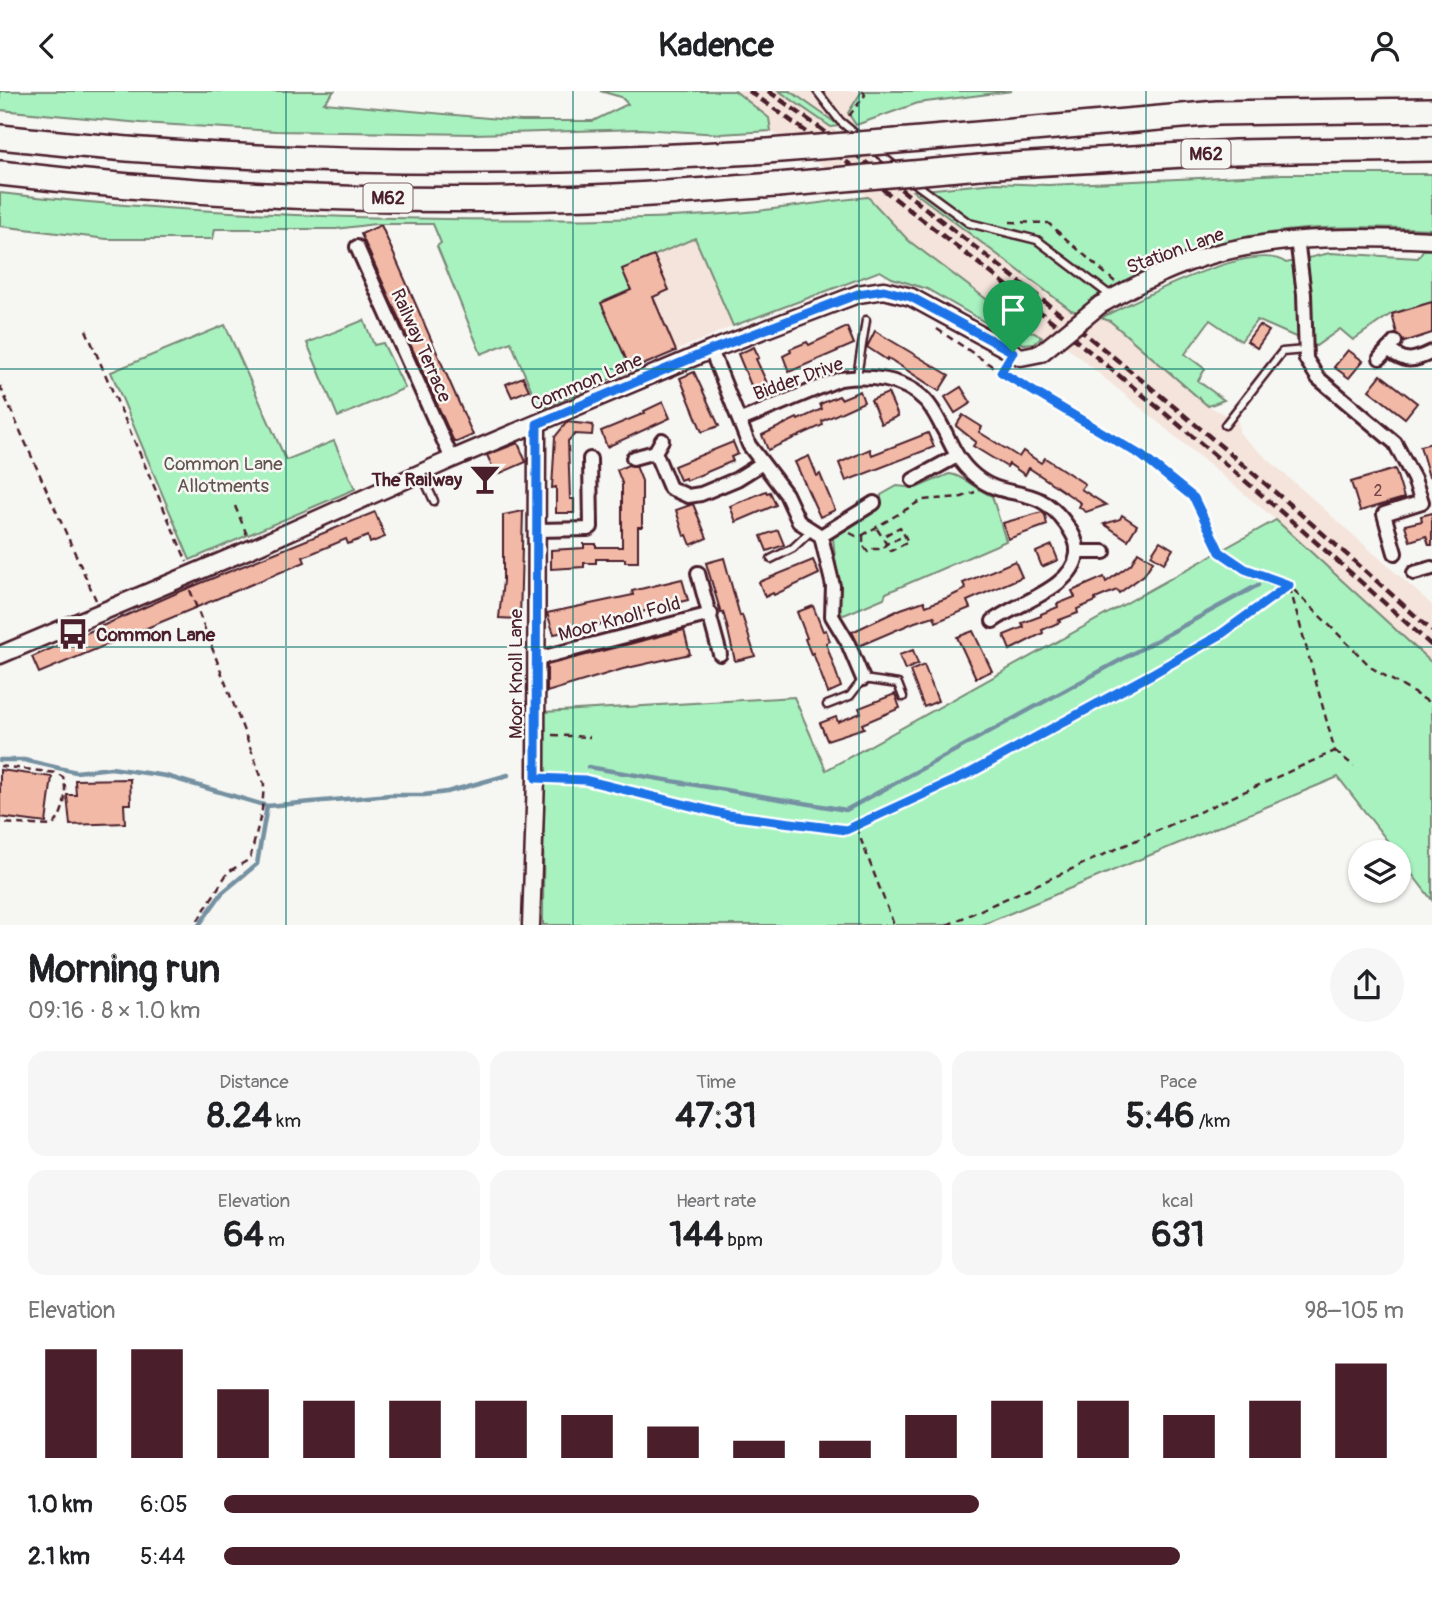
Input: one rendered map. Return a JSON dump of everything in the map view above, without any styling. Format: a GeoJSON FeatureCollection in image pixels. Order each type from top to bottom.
{"type":"FeatureCollection","features":[{"type":"Feature","properties":{"kind":"highway","name":"M62"},"geometry":{"type":"LineString","coordinates":[[0,137],[79,146],[294,160],[560,160],[754,152],[1217,113],[1432,110]]}},
{"type":"Feature","properties":{"kind":"highway","name":"M62"},"geometry":{"type":"LineString","coordinates":[[0,173],[75,182],[325,199],[592,197],[776,185],[980,167],[1235,152],[1432,149]]}},
{"type":"Feature","properties":{"kind":"street","name":"Station Lane"},"geometry":{"type":"LineString","coordinates":[[884,290],[911,297],[1021,357],[1041,353],[1112,298],[1148,278],[1217,253],[1297,239],[1350,237],[1432,240]]}},
{"type":"Feature","properties":{"kind":"street"},"geometry":{"type":"LineString","coordinates":[[1297,239],[1304,294],[1306,359],[1318,377],[1395,443],[1424,495],[1384,514],[1395,553]]}},
{"type":"Feature","properties":{"kind":"street","name":"Railway Terrace"},"geometry":{"type":"LineString","coordinates":[[357,247],[452,459]]}},
{"type":"Feature","properties":{"kind":"street","name":"Common Lane"},"geometry":{"type":"LineString","coordinates":[[0,656],[452,459],[711,350],[858,294],[884,290]]}},
{"type":"Feature","properties":{"kind":"street"},"geometry":{"type":"LineString","coordinates":[[711,350],[749,445],[786,494],[799,522],[816,533],[833,586],[832,616],[847,641],[863,679]]}},
{"type":"Feature","properties":{"kind":"street"},"geometry":{"type":"LineString","coordinates":[[1388,350],[1408,360],[1432,352]]}},
{"type":"Feature","properties":{"kind":"street","name":"Bidder Drive"},"geometry":{"type":"LineString","coordinates":[[741,420],[840,379],[857,376],[893,381],[910,388],[925,400],[964,466],[984,482],[995,488],[1035,497],[1057,511],[1075,536],[1077,552]]}},
{"type":"Feature","properties":{"kind":"street","name":"Moor Knoll Lane"},"geometry":{"type":"LineString","coordinates":[[531,925],[536,778],[537,424]]}},
{"type":"Feature","properties":{"kind":"street"},"geometry":{"type":"LineString","coordinates":[[633,458],[658,446],[670,488],[688,496],[716,489],[761,464]]}},
{"type":"Feature","properties":{"kind":"street"},"geometry":{"type":"LineString","coordinates":[[913,480],[957,456]]}},
{"type":"Feature","properties":{"kind":"street"},"geometry":{"type":"LineString","coordinates":[[538,530],[591,527],[590,459]]}},
{"type":"Feature","properties":{"kind":"street"},"geometry":{"type":"LineString","coordinates":[[816,533],[841,523],[874,503]]}},
{"type":"Feature","properties":{"kind":"street"},"geometry":{"type":"LineString","coordinates":[[993,621],[1063,581],[1076,561],[1077,552],[1104,552]]}},
{"type":"Feature","properties":{"kind":"street"},"geometry":{"type":"LineString","coordinates":[[1414,573],[1432,568]]}},
{"type":"Feature","properties":{"kind":"street","name":"Moor Knoll Fold"},"geometry":{"type":"LineString","coordinates":[[698,573],[720,654]]}},
{"type":"Feature","properties":{"kind":"street","name":"Moor Knoll Fold"},"geometry":{"type":"LineString","coordinates":[[536,659],[711,614]]}},
{"type":"Feature","properties":{"kind":"lane"},"geometry":{"type":"LineString","coordinates":[[817,91],[840,121],[929,195],[969,223],[1037,240],[1112,298]]}},
{"type":"Feature","properties":{"kind":"lane"},"geometry":{"type":"LineString","coordinates":[[857,376],[866,320]]}},
{"type":"Feature","properties":{"kind":"lane"},"geometry":{"type":"LineString","coordinates":[[1225,425],[1282,352],[1305,349]]}},
{"type":"Feature","properties":{"kind":"lane"},"geometry":{"type":"LineString","coordinates":[[421,473],[434,501]]}},
{"type":"Feature","properties":{"kind":"lane"},"geometry":{"type":"LineString","coordinates":[[771,559],[816,533]]}},
{"type":"Feature","properties":{"kind":"lane"},"geometry":{"type":"LineString","coordinates":[[827,705],[850,696],[863,679],[898,684],[903,697]]}},
{"type":"Feature","properties":{"kind":"path"},"geometry":{"type":"LineString","coordinates":[[846,120],[865,95],[863,91]]}},
{"type":"Feature","properties":{"kind":"path"},"geometry":{"type":"LineString","coordinates":[[1009,222],[1048,223],[1112,298]]}},
{"type":"Feature","properties":{"kind":"path"},"geometry":{"type":"LineString","coordinates":[[928,323],[1001,372],[1142,456],[1194,498],[1220,552],[1245,569],[1289,585],[1372,668],[1432,704]]}},
{"type":"Feature","properties":{"kind":"path"},"geometry":{"type":"LineString","coordinates":[[86,330],[188,575],[264,784],[262,810],[250,859],[228,872],[195,925]]}},
{"type":"Feature","properties":{"kind":"path"},"geometry":{"type":"LineString","coordinates":[[1001,372],[1013,352]]}},
{"type":"Feature","properties":{"kind":"path"},"geometry":{"type":"LineString","coordinates":[[0,386],[102,612]]}},
{"type":"Feature","properties":{"kind":"path"},"geometry":{"type":"LineString","coordinates":[[841,523],[856,536],[863,535],[922,501],[962,497],[977,491],[984,482]]}},
{"type":"Feature","properties":{"kind":"path"},"geometry":{"type":"LineString","coordinates":[[234,506],[253,548]]}},
{"type":"Feature","properties":{"kind":"path"},"geometry":{"type":"LineString","coordinates":[[877,529],[886,544],[891,551],[908,542],[900,527],[882,537]]}},
{"type":"Feature","properties":{"kind":"path"},"geometry":{"type":"LineString","coordinates":[[863,535],[863,545],[868,552],[882,549],[904,535]]}},
{"type":"Feature","properties":{"kind":"path"},"geometry":{"type":"LineString","coordinates":[[1289,585],[1335,751],[1354,766]]}},
{"type":"Feature","properties":{"kind":"path"},"geometry":{"type":"LineString","coordinates":[[536,778],[585,780],[728,815],[846,830],[972,772],[1150,675],[1220,635],[1289,585]]}},
{"type":"Feature","properties":{"kind":"path"},"geometry":{"type":"LineString","coordinates":[[536,735],[590,737]]}},
{"type":"Feature","properties":{"kind":"path"},"geometry":{"type":"LineString","coordinates":[[947,925],[1335,751]]}},
{"type":"Feature","properties":{"kind":"path"},"geometry":{"type":"LineString","coordinates":[[0,766],[56,772],[63,776],[66,784],[62,813],[52,826],[0,823]]}},
{"type":"Feature","properties":{"kind":"path"},"geometry":{"type":"LineString","coordinates":[[855,826],[894,925]]}},
{"type":"Feature","properties":{"kind":"shaded area"},"geometry":{"type":"Polygon","coordinates":[[[735,91],[779,91],[831,127],[1071,310],[1110,321],[1208,406],[1238,421],[1239,432],[1244,438],[1432,605],[1432,663],[1276,520],[1066,346],[1026,329],[909,241],[868,197],[771,131],[769,118],[735,91]]]}},
{"type":"Feature","properties":{"kind":"shaded area"},"geometry":{"type":"Polygon","coordinates":[[[790,91],[862,91],[848,113],[856,125],[840,126],[790,91]]]}},
{"type":"Feature","properties":{"kind":"shaded area"},"geometry":{"type":"Polygon","coordinates":[[[695,238],[733,326],[631,370],[601,303],[631,290],[622,269],[695,238]]]}},
{"type":"Feature","properties":{"kind":"green space"},"geometry":{"type":"Polygon","coordinates":[[[0,91],[334,91],[324,103],[521,121],[593,121],[628,104],[621,97],[600,91],[735,91],[769,118],[771,131],[720,134],[640,129],[475,134],[276,131],[141,123],[0,110],[0,91]]]}},
{"type":"Feature","properties":{"kind":"green space"},"geometry":{"type":"Polygon","coordinates":[[[779,91],[790,91],[840,126],[831,127],[779,91]]]}},
{"type":"Feature","properties":{"kind":"green space"},"geometry":{"type":"Polygon","coordinates":[[[862,91],[1012,91],[918,103],[856,125],[848,113],[862,91]]]}},
{"type":"Feature","properties":{"kind":"green space"},"geometry":{"type":"Polygon","coordinates":[[[1283,174],[1432,174],[1432,229],[1335,227],[1239,238],[1177,257],[1078,312],[1071,310],[913,191],[995,183],[1048,185],[1283,174]]]}},
{"type":"Feature","properties":{"kind":"green space"},"geometry":{"type":"Polygon","coordinates":[[[0,193],[222,212],[520,220],[709,215],[868,197],[909,241],[1026,329],[1042,337],[1034,343],[1023,344],[927,289],[892,278],[880,271],[733,326],[695,238],[623,269],[631,290],[602,303],[631,370],[540,410],[511,342],[481,354],[437,246],[441,243],[433,224],[375,224],[336,229],[215,229],[213,239],[107,239],[0,226],[0,193]]]}},
{"type":"Feature","properties":{"kind":"green space"},"geometry":{"type":"Polygon","coordinates":[[[1423,250],[1432,250],[1432,302],[1391,314],[1353,340],[1340,329],[1316,346],[1257,320],[1241,341],[1210,320],[1185,354],[1205,369],[1198,381],[1224,400],[1208,406],[1110,321],[1101,318],[1194,275],[1249,259],[1271,257],[1286,263],[1330,253],[1418,258],[1423,250]]]}},
{"type":"Feature","properties":{"kind":"green space"},"geometry":{"type":"Polygon","coordinates":[[[364,320],[374,345],[383,343],[405,388],[338,417],[307,343],[364,320]]]}},
{"type":"Feature","properties":{"kind":"green space","name":"Common Lane Allotments"},"geometry":{"type":"Polygon","coordinates":[[[225,325],[286,460],[334,441],[355,489],[190,560],[111,372],[225,325]]]}},
{"type":"Feature","properties":{"kind":"green space"},"geometry":{"type":"Polygon","coordinates":[[[949,474],[992,496],[1006,541],[886,593],[884,598],[841,614],[833,538],[846,525],[881,503],[881,495],[897,486],[916,488],[949,474]]]}},
{"type":"Feature","properties":{"kind":"green space"},"geometry":{"type":"Polygon","coordinates":[[[1276,520],[1432,663],[1432,900],[1411,873],[1411,840],[1387,840],[1338,777],[982,925],[543,925],[544,712],[794,697],[826,770],[1276,520]]]}},
{"type":"Feature","properties":{"kind":"building"},"geometry":{"type":"Polygon","coordinates":[[[381,225],[473,435],[457,442],[454,442],[361,234],[381,225]]]}},
{"type":"Feature","properties":{"kind":"building"},"geometry":{"type":"Polygon","coordinates":[[[654,256],[669,290],[653,297],[676,351],[631,370],[601,303],[631,290],[622,269],[654,256]]]}},
{"type":"Feature","properties":{"kind":"building"},"geometry":{"type":"Polygon","coordinates":[[[1432,302],[1432,333],[1404,342],[1397,334],[1392,314],[1432,302]]]}},
{"type":"Feature","properties":{"kind":"building"},"geometry":{"type":"Polygon","coordinates":[[[1259,325],[1269,331],[1257,348],[1247,341],[1259,325]]]}},
{"type":"Feature","properties":{"kind":"building"},"geometry":{"type":"Polygon","coordinates":[[[847,327],[854,344],[789,372],[783,356],[791,352],[790,349],[807,342],[809,345],[847,327]]]}},
{"type":"Feature","properties":{"kind":"building"},"geometry":{"type":"Polygon","coordinates":[[[875,331],[949,375],[939,391],[867,347],[875,331]]]}},
{"type":"Feature","properties":{"kind":"building"},"geometry":{"type":"Polygon","coordinates":[[[754,347],[759,358],[756,359],[772,394],[757,400],[738,354],[754,347]]]}},
{"type":"Feature","properties":{"kind":"building"},"geometry":{"type":"Polygon","coordinates":[[[1348,350],[1363,361],[1349,378],[1334,367],[1348,350]]]}},
{"type":"Feature","properties":{"kind":"building"},"geometry":{"type":"Polygon","coordinates":[[[694,372],[719,426],[702,432],[680,378],[694,372]]]}},
{"type":"Feature","properties":{"kind":"building"},"geometry":{"type":"Polygon","coordinates":[[[1381,375],[1417,403],[1405,418],[1369,390],[1381,375]]]}},
{"type":"Feature","properties":{"kind":"building"},"geometry":{"type":"Polygon","coordinates":[[[523,377],[529,390],[512,397],[506,384],[523,377]]]}},
{"type":"Feature","properties":{"kind":"building"},"geometry":{"type":"Polygon","coordinates":[[[961,387],[971,403],[955,413],[945,397],[961,387]]]}},
{"type":"Feature","properties":{"kind":"building"},"geometry":{"type":"Polygon","coordinates":[[[860,391],[864,402],[822,421],[823,425],[768,450],[762,435],[822,409],[820,404],[860,391]]]}},
{"type":"Feature","properties":{"kind":"building"},"geometry":{"type":"Polygon","coordinates":[[[888,393],[898,416],[881,424],[871,400],[888,393]]]}},
{"type":"Feature","properties":{"kind":"building"},"geometry":{"type":"Polygon","coordinates":[[[663,402],[670,418],[607,447],[601,431],[645,413],[644,411],[663,402]]]}},
{"type":"Feature","properties":{"kind":"building"},"geometry":{"type":"Polygon","coordinates":[[[963,415],[982,427],[979,432],[1019,457],[1023,451],[1041,463],[1045,458],[1085,484],[1081,489],[1106,505],[1086,512],[1079,507],[1081,503],[1029,468],[1025,475],[973,446],[976,442],[956,426],[963,415]]]}},
{"type":"Feature","properties":{"kind":"building"},"geometry":{"type":"Polygon","coordinates":[[[567,422],[593,425],[592,435],[575,434],[568,441],[570,499],[574,499],[574,513],[556,513],[556,487],[552,488],[555,437],[567,422]]]}},
{"type":"Feature","properties":{"kind":"building"},"geometry":{"type":"Polygon","coordinates":[[[928,433],[934,447],[846,481],[839,463],[870,449],[872,455],[928,433]]]}},
{"type":"Feature","properties":{"kind":"building"},"geometry":{"type":"Polygon","coordinates":[[[733,442],[738,454],[731,457],[733,461],[686,481],[685,478],[680,480],[674,466],[733,442]]]}},
{"type":"Feature","properties":{"kind":"building"},"geometry":{"type":"Polygon","coordinates":[[[518,443],[526,462],[496,475],[487,455],[518,443]]]}},
{"type":"Feature","properties":{"kind":"building"},"geometry":{"type":"Polygon","coordinates":[[[1432,443],[1432,477],[1429,477],[1420,446],[1432,443]]]}},
{"type":"Feature","properties":{"kind":"building"},"geometry":{"type":"Polygon","coordinates":[[[809,456],[817,476],[820,474],[835,510],[820,517],[795,462],[809,456]]]}},
{"type":"Feature","properties":{"kind":"building"},"geometry":{"type":"Polygon","coordinates":[[[628,465],[636,466],[642,481],[642,527],[638,527],[638,562],[596,559],[596,563],[584,563],[584,567],[551,569],[551,550],[584,548],[584,544],[622,547],[622,483],[617,470],[628,465]]]}},
{"type":"Feature","properties":{"kind":"building"},"geometry":{"type":"Polygon","coordinates":[[[1395,469],[1404,498],[1360,511],[1351,482],[1395,469]]]}},
{"type":"Feature","properties":{"kind":"building"},"geometry":{"type":"Polygon","coordinates":[[[766,491],[770,492],[776,505],[736,522],[730,506],[766,491]]]}},
{"type":"Feature","properties":{"kind":"building"},"geometry":{"type":"Polygon","coordinates":[[[693,504],[707,538],[691,545],[687,535],[684,536],[676,510],[693,504]]]}},
{"type":"Feature","properties":{"kind":"building"},"geometry":{"type":"Polygon","coordinates":[[[523,511],[520,619],[499,618],[503,581],[503,515],[523,511]]]}},
{"type":"Feature","properties":{"kind":"building"},"geometry":{"type":"Polygon","coordinates":[[[375,512],[385,537],[370,543],[368,536],[348,544],[346,539],[303,557],[305,562],[39,673],[32,657],[179,592],[375,512]]]}},
{"type":"Feature","properties":{"kind":"building"},"geometry":{"type":"Polygon","coordinates":[[[1042,512],[1047,525],[1008,539],[1003,523],[1042,512]]]}},
{"type":"Feature","properties":{"kind":"building"},"geometry":{"type":"Polygon","coordinates":[[[1432,513],[1432,545],[1429,545],[1426,536],[1410,541],[1405,525],[1422,521],[1421,516],[1432,513]]]}},
{"type":"Feature","properties":{"kind":"building"},"geometry":{"type":"Polygon","coordinates":[[[1122,515],[1137,525],[1128,540],[1104,524],[1120,519],[1122,515]]]}},
{"type":"Feature","properties":{"kind":"building"},"geometry":{"type":"Polygon","coordinates":[[[778,530],[784,545],[767,551],[761,536],[778,530]]]}},
{"type":"Feature","properties":{"kind":"building"},"geometry":{"type":"Polygon","coordinates":[[[1160,541],[1173,549],[1164,563],[1151,555],[1160,541]]]}},
{"type":"Feature","properties":{"kind":"building"},"geometry":{"type":"Polygon","coordinates":[[[1052,545],[1058,560],[1042,567],[1036,552],[1052,545]]]}},
{"type":"Feature","properties":{"kind":"building"},"geometry":{"type":"Polygon","coordinates":[[[1138,552],[1153,561],[1144,575],[1119,593],[1117,590],[1095,599],[1096,601],[1077,609],[1078,613],[1059,620],[1060,622],[1042,630],[1043,633],[1010,650],[1004,635],[1024,627],[1022,623],[1075,597],[1072,591],[1104,577],[1106,582],[1131,564],[1138,552]]]}},
{"type":"Feature","properties":{"kind":"building"},"geometry":{"type":"Polygon","coordinates":[[[724,558],[740,616],[742,615],[755,656],[735,661],[723,612],[721,613],[706,563],[724,558]]]}},
{"type":"Feature","properties":{"kind":"building"},"geometry":{"type":"Polygon","coordinates":[[[813,560],[819,574],[765,597],[759,582],[813,560]]]}},
{"type":"Feature","properties":{"kind":"building"},"geometry":{"type":"Polygon","coordinates":[[[1015,561],[1022,577],[967,601],[970,608],[936,622],[934,616],[915,622],[859,646],[852,632],[901,609],[924,601],[926,606],[949,597],[966,589],[963,583],[1015,561]]]}},
{"type":"Feature","properties":{"kind":"building"},"geometry":{"type":"Polygon","coordinates":[[[682,579],[688,600],[617,621],[554,634],[547,613],[633,595],[632,591],[682,579]]]}},
{"type":"Feature","properties":{"kind":"building"},"geometry":{"type":"Polygon","coordinates":[[[813,606],[830,641],[826,643],[841,687],[828,693],[805,639],[807,638],[797,612],[813,606]]]}},
{"type":"Feature","properties":{"kind":"building"},"geometry":{"type":"Polygon","coordinates":[[[684,630],[690,654],[623,669],[547,692],[547,665],[684,630]]]}},
{"type":"Feature","properties":{"kind":"building"},"geometry":{"type":"Polygon","coordinates":[[[973,631],[992,671],[976,678],[957,637],[973,631]]]}},
{"type":"Feature","properties":{"kind":"building"},"geometry":{"type":"Polygon","coordinates":[[[913,650],[918,664],[905,670],[899,655],[913,650]]]}},
{"type":"Feature","properties":{"kind":"building"},"geometry":{"type":"Polygon","coordinates":[[[924,665],[938,701],[924,707],[910,671],[924,665]]]}},
{"type":"Feature","properties":{"kind":"building"},"geometry":{"type":"Polygon","coordinates":[[[895,694],[900,708],[862,724],[864,728],[827,740],[820,723],[836,717],[838,722],[861,713],[859,708],[895,694]]]}},
{"type":"Feature","properties":{"kind":"building"},"geometry":{"type":"Polygon","coordinates":[[[0,770],[52,777],[46,823],[0,817],[0,770]]]}},
{"type":"Feature","properties":{"kind":"building"},"geometry":{"type":"Polygon","coordinates":[[[130,779],[131,804],[124,804],[125,823],[70,825],[67,795],[76,795],[75,780],[130,779]]]}},
{"type":"Feature","properties":{"kind":"waterway"},"geometry":{"type":"LineString","coordinates":[[588,767],[846,810],[1258,585]]}},
{"type":"Feature","properties":{"kind":"waterway"},"geometry":{"type":"LineString","coordinates":[[0,760],[24,760],[76,772],[111,768],[166,776],[267,806],[390,795],[424,795],[447,792],[508,775]]}},
{"type":"Feature","properties":{"kind":"waterway"},"geometry":{"type":"LineString","coordinates":[[199,925],[222,893],[257,864],[267,806]]}},
{"type":"Feature","properties":{"kind":"railway"},"geometry":{"type":"LineString","coordinates":[[749,91],[888,193],[1088,350],[1319,545],[1432,646]]}},
{"type":"Feature","properties":{"kind":"railway"},"geometry":{"type":"LineString","coordinates":[[768,91],[873,167],[1092,340],[1264,483],[1432,631]]}},
{"type":"Feature","properties":{"kind":"place","name":"The Railway"},"geometry":{"type":"Point","coordinates":[485,479]}},
{"type":"Feature","properties":{"kind":"place","name":"Common Lane"},"geometry":{"type":"Point","coordinates":[73,634]}},
{"type":"Feature","properties":{"kind":"route"},"geometry":{"type":"LineString","coordinates":[[884,290],[911,297],[1013,352],[1001,372],[1142,456],[1194,498],[1220,552],[1245,569],[1289,585],[1220,635],[1150,675],[972,772],[846,830],[728,815],[585,780],[536,778],[537,424],[711,350],[858,294],[884,290]]}}]}
